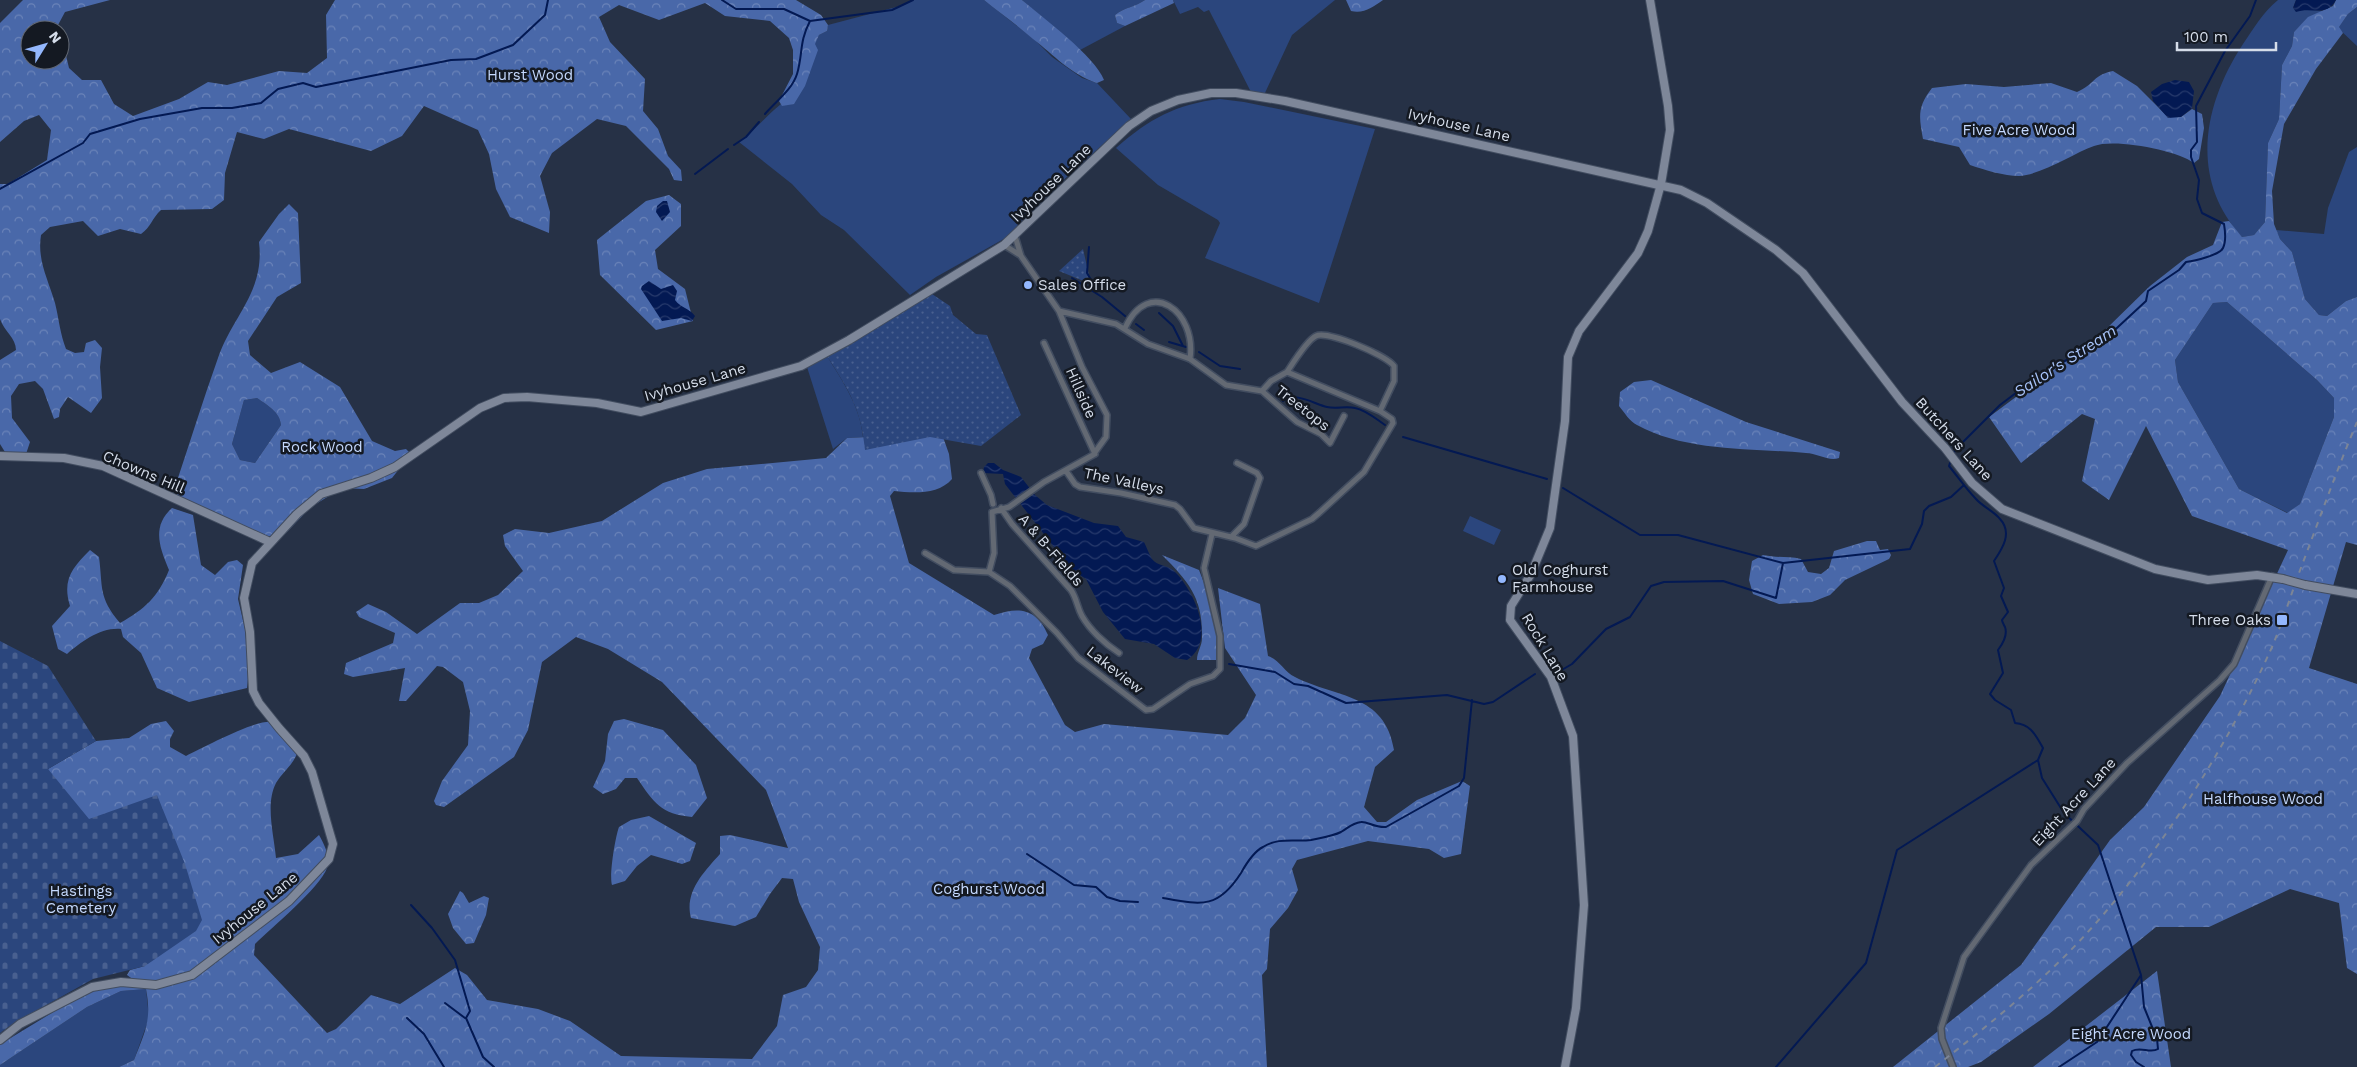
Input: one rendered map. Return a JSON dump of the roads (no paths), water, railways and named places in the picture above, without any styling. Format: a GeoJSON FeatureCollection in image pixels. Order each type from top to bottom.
{"type":"FeatureCollection","features":[{"type":"Feature","properties":{"kind":"street","name":"Rock Lane"},"geometry":{"type":"LineString","coordinates":[[1565,1067],[1576,1008],[1584,905],[1573,736],[1550,677],[1510,620],[1511,606],[1531,574],[1550,528],[1565,421],[1568,356],[1580,331],[1638,253],[1648,231],[1661,184],[1670,130],[1668,106],[1650,0]]}},
{"type":"Feature","properties":{"kind":"street","name":"Ivyhouse Lane"},"geometry":{"type":"LineString","coordinates":[[0,1040],[20,1024],[92,987],[122,982],[156,985],[192,975],[289,902],[329,859],[333,844],[312,772],[304,756],[278,728],[259,703],[254,691],[250,632],[244,598],[252,564],[270,542],[320,494],[371,478],[395,467],[480,408],[497,400],[516,396],[597,402],[641,412],[810,362],[1004,245],[1045,204],[1138,119],[1173,102],[1211,93],[1236,93],[1311,106],[1661,184]]}},
{"type":"Feature","properties":{"kind":"street","name":"Butchers Lane"},"geometry":{"type":"LineString","coordinates":[[1661,184],[1680,190],[1707,203],[1776,250],[1803,274],[1832,309],[1874,368],[1950,454],[1972,484],[2002,508],[2155,569],[2208,580],[2257,574],[2357,594]]}},
{"type":"Feature","properties":{"kind":"street"},"geometry":{"type":"LineString","coordinates":[[925,553],[954,570],[988,572],[994,553],[990,515],[992,512],[1006,508],[1096,454],[1106,437],[1107,417],[1082,367],[1059,311],[1021,256],[1015,236]]}},
{"type":"Feature","properties":{"kind":"street"},"geometry":{"type":"LineString","coordinates":[[1004,245],[1021,256]]}},
{"type":"Feature","properties":{"kind":"street"},"geometry":{"type":"LineString","coordinates":[[1125,328],[1129,320],[1147,303],[1157,302],[1168,307],[1178,312],[1188,326],[1192,345],[1190,359]]}},
{"type":"Feature","properties":{"kind":"street"},"geometry":{"type":"LineString","coordinates":[[1059,311],[1125,328],[1148,344],[1190,359],[1226,385],[1262,391],[1271,380],[1287,372],[1314,336],[1322,334],[1358,346],[1385,358],[1394,366],[1394,381],[1380,411],[1287,372]]}},
{"type":"Feature","properties":{"kind":"street","name":"Hillside"},"geometry":{"type":"LineString","coordinates":[[1044,343],[1096,454]]}},
{"type":"Feature","properties":{"kind":"street","name":"Treetops"},"geometry":{"type":"LineString","coordinates":[[1262,391],[1297,422],[1320,434],[1330,443],[1344,416]]}},
{"type":"Feature","properties":{"kind":"street","name":"The Valleys"},"geometry":{"type":"LineString","coordinates":[[1066,471],[1075,484],[1080,487],[1121,493],[1175,505],[1194,528],[1212,534],[1231,537],[1256,546],[1312,519],[1364,472],[1389,434],[1393,423],[1392,419],[1380,411]]}},
{"type":"Feature","properties":{"kind":"street","name":"Chowns Hill"},"geometry":{"type":"LineString","coordinates":[[0,456],[64,458],[103,466],[270,542]]}},
{"type":"Feature","properties":{"kind":"street"},"geometry":{"type":"LineString","coordinates":[[1231,537],[1244,524],[1260,478],[1257,473],[1236,463]]}},
{"type":"Feature","properties":{"kind":"street"},"geometry":{"type":"LineString","coordinates":[[981,473],[993,504]]}},
{"type":"Feature","properties":{"kind":"street","name":"A & B-Fields"},"geometry":{"type":"LineString","coordinates":[[1001,508],[1012,524],[1071,590],[1078,600],[1082,616],[1106,643],[1119,653]]}},
{"type":"Feature","properties":{"kind":"street","name":"Lakeview"},"geometry":{"type":"LineString","coordinates":[[988,572],[1010,586],[1057,633],[1078,658],[1146,710],[1153,710],[1190,684],[1213,676],[1220,670],[1220,636],[1204,568],[1212,534]]}},
{"type":"Feature","properties":{"kind":"street","name":"Eight Acre Lane"},"geometry":{"type":"LineString","coordinates":[[1953,1067],[1942,1039],[1941,1028],[1964,956],[2031,865],[2077,821],[2084,809],[2127,763],[2220,680],[2234,664],[2272,576]]}},
{"type":"Feature","properties":{"kind":"water"},"geometry":{"type":"Polygon","coordinates":[[[2296,0],[2336,0],[2328,9],[2296,12],[2293,8],[2296,0]]]}},
{"type":"Feature","properties":{"kind":"water"},"geometry":{"type":"Polygon","coordinates":[[[2175,80],[2189,82],[2194,91],[2192,108],[2181,117],[2168,118],[2153,101],[2151,92],[2162,84],[2175,80]]]}},
{"type":"Feature","properties":{"kind":"water"},"geometry":{"type":"Polygon","coordinates":[[[663,201],[667,201],[670,212],[662,221],[656,212],[657,206],[663,201]]]}},
{"type":"Feature","properties":{"kind":"water"},"geometry":{"type":"Polygon","coordinates":[[[649,281],[661,289],[673,285],[677,291],[675,300],[695,316],[692,321],[681,318],[662,321],[641,289],[649,281]]]}},
{"type":"Feature","properties":{"kind":"water"},"geometry":{"type":"Polygon","coordinates":[[[988,463],[994,463],[1003,470],[1021,477],[1035,495],[1047,505],[1094,523],[1118,526],[1126,537],[1144,542],[1152,559],[1173,570],[1181,578],[1194,601],[1201,627],[1201,640],[1196,651],[1187,660],[1175,658],[1154,644],[1125,639],[1103,612],[1086,579],[1071,569],[1005,484],[1003,474],[983,473],[984,467],[988,463]]]}},
{"type":"Feature","properties":{"kind":"waterway"},"geometry":{"type":"LineString","coordinates":[[0,189],[83,143],[90,134],[140,119],[202,108],[232,108],[261,103],[278,89],[303,83],[316,87],[451,60],[476,59],[513,45],[545,15],[548,0]]}},
{"type":"Feature","properties":{"kind":"waterway"},"geometry":{"type":"LineString","coordinates":[[722,0],[736,9],[784,9],[810,21],[892,10],[913,0]]}},
{"type":"Feature","properties":{"kind":"waterway","name":"Sailor's Stream"},"geometry":{"type":"LineString","coordinates":[[1953,455],[1955,450],[2000,405],[2041,374],[2105,339],[2146,301],[2148,291],[2179,270],[2186,262],[2212,255],[2223,248],[2225,239],[2224,224],[2202,213],[2197,199],[2199,180],[2191,157],[2191,150],[2197,142],[2196,106],[2225,51],[2250,16],[2256,0]]}},
{"type":"Feature","properties":{"kind":"waterway"},"geometry":{"type":"LineString","coordinates":[[765,114],[795,80],[804,35],[810,21]]}},
{"type":"Feature","properties":{"kind":"waterway"},"geometry":{"type":"LineString","coordinates":[[734,145],[746,137],[759,122]]}},
{"type":"Feature","properties":{"kind":"waterway"},"geometry":{"type":"LineString","coordinates":[[695,174],[728,149]]}},
{"type":"Feature","properties":{"kind":"waterway"},"geometry":{"type":"LineString","coordinates":[[1089,247],[1087,273],[1094,285],[1092,290]]}},
{"type":"Feature","properties":{"kind":"waterway"},"geometry":{"type":"LineString","coordinates":[[1072,278],[1102,297],[1125,316]]}},
{"type":"Feature","properties":{"kind":"waterway"},"geometry":{"type":"LineString","coordinates":[[1159,313],[1173,326],[1183,346]]}},
{"type":"Feature","properties":{"kind":"waterway"},"geometry":{"type":"LineString","coordinates":[[1136,324],[1144,330]]}},
{"type":"Feature","properties":{"kind":"waterway"},"geometry":{"type":"LineString","coordinates":[[1169,342],[1186,347]]}},
{"type":"Feature","properties":{"kind":"waterway"},"geometry":{"type":"LineString","coordinates":[[1199,352],[1220,366],[1240,369]]}},
{"type":"Feature","properties":{"kind":"waterway"},"geometry":{"type":"LineString","coordinates":[[1283,401],[1293,397],[1327,407],[1355,408],[1367,413],[1385,425]]}},
{"type":"Feature","properties":{"kind":"waterway"},"geometry":{"type":"LineString","coordinates":[[1403,437],[1547,479]]}},
{"type":"Feature","properties":{"kind":"waterway"},"geometry":{"type":"LineString","coordinates":[[1776,1067],[1866,963],[1897,850],[2038,760],[2043,748],[2032,731],[2021,724],[2015,723],[2011,710],[1995,700],[1990,694],[2003,673],[1998,650],[2003,643],[2006,633],[2002,620],[2008,612],[2001,596],[2004,588],[1994,561],[2005,541],[2006,530],[1998,516],[1979,502],[1962,483],[1949,466],[1951,460]]}},
{"type":"Feature","properties":{"kind":"waterway"},"geometry":{"type":"LineString","coordinates":[[1563,488],[1640,535],[1678,535],[1783,563],[1910,549],[1922,524],[1924,511],[1929,506],[1951,497],[1964,485]]}},
{"type":"Feature","properties":{"kind":"waterway"},"geometry":{"type":"LineString","coordinates":[[1560,671],[1572,664],[1606,629],[1630,617],[1651,586],[1664,582],[1723,581],[1776,598],[1783,563]]}},
{"type":"Feature","properties":{"kind":"waterway"},"geometry":{"type":"LineString","coordinates":[[1229,664],[1275,672],[1294,684],[1308,686],[1346,703],[1447,695],[1484,704],[1493,702],[1535,674]]}},
{"type":"Feature","properties":{"kind":"waterway"},"geometry":{"type":"LineString","coordinates":[[1163,898],[1199,903],[1216,899],[1233,885],[1253,855],[1259,849],[1269,844],[1281,841],[1311,840],[1326,837],[1361,822],[1386,827],[1459,786],[1464,778],[1472,700]]}},
{"type":"Feature","properties":{"kind":"waterway"},"geometry":{"type":"LineString","coordinates":[[2038,760],[2042,778],[2064,813],[2098,845],[2141,975],[2097,1042],[2059,1067]]}},
{"type":"Feature","properties":{"kind":"waterway"},"geometry":{"type":"LineString","coordinates":[[1027,854],[1074,885],[1096,887],[1107,897],[1120,901],[1138,902]]}},
{"type":"Feature","properties":{"kind":"waterway"},"geometry":{"type":"LineString","coordinates":[[411,905],[432,928],[455,960],[470,1011],[466,1018],[483,1057],[494,1067]]}},
{"type":"Feature","properties":{"kind":"waterway"},"geometry":{"type":"LineString","coordinates":[[2141,975],[2144,1007],[2157,1039],[2158,1049],[2152,1051],[2139,1049],[2132,1051],[2131,1055],[2136,1062],[2144,1067]]}},
{"type":"Feature","properties":{"kind":"waterway"},"geometry":{"type":"LineString","coordinates":[[445,1003],[465,1018]]}},
{"type":"Feature","properties":{"kind":"waterway"},"geometry":{"type":"LineString","coordinates":[[407,1018],[424,1034],[444,1067]]}},
{"type":"Feature","properties":{"kind":"railway"},"geometry":{"type":"LineString","coordinates":[[1935,1067],[2019,998],[2067,954],[2127,886],[2182,810],[2231,728],[2253,688],[2272,647],[2357,422]]}},
{"type":"Feature","properties":{"kind":"place","name":"Sales Office"},"geometry":{"type":"Point","coordinates":[1028,285]}},
{"type":"Feature","properties":{"kind":"place","name":"Old Coghurst Farmhouse"},"geometry":{"type":"Point","coordinates":[1502,579]}},
{"type":"Feature","properties":{"kind":"place","name":"Three Oaks"},"geometry":{"type":"Point","coordinates":[2282,620]}},
{"type":"Feature","properties":{"kind":"park label","name":"Hurst Wood"},"geometry":{"type":"Point","coordinates":[530,75]}},
{"type":"Feature","properties":{"kind":"park label","name":"Five Acre Wood"},"geometry":{"type":"Point","coordinates":[2019,130]}},
{"type":"Feature","properties":{"kind":"park label","name":"Rock Wood"},"geometry":{"type":"Point","coordinates":[322,447]}},
{"type":"Feature","properties":{"kind":"park label","name":"Halfhouse Wood"},"geometry":{"type":"Point","coordinates":[2263,799]}},
{"type":"Feature","properties":{"kind":"park label","name":"Coghurst Wood"},"geometry":{"type":"Point","coordinates":[989,889]}},
{"type":"Feature","properties":{"kind":"park label","name":"Hastings Cemetery"},"geometry":{"type":"Point","coordinates":[81,900]}},
{"type":"Feature","properties":{"kind":"park label","name":"Eight Acre Wood"},"geometry":{"type":"Point","coordinates":[2131,1034]}}]}
